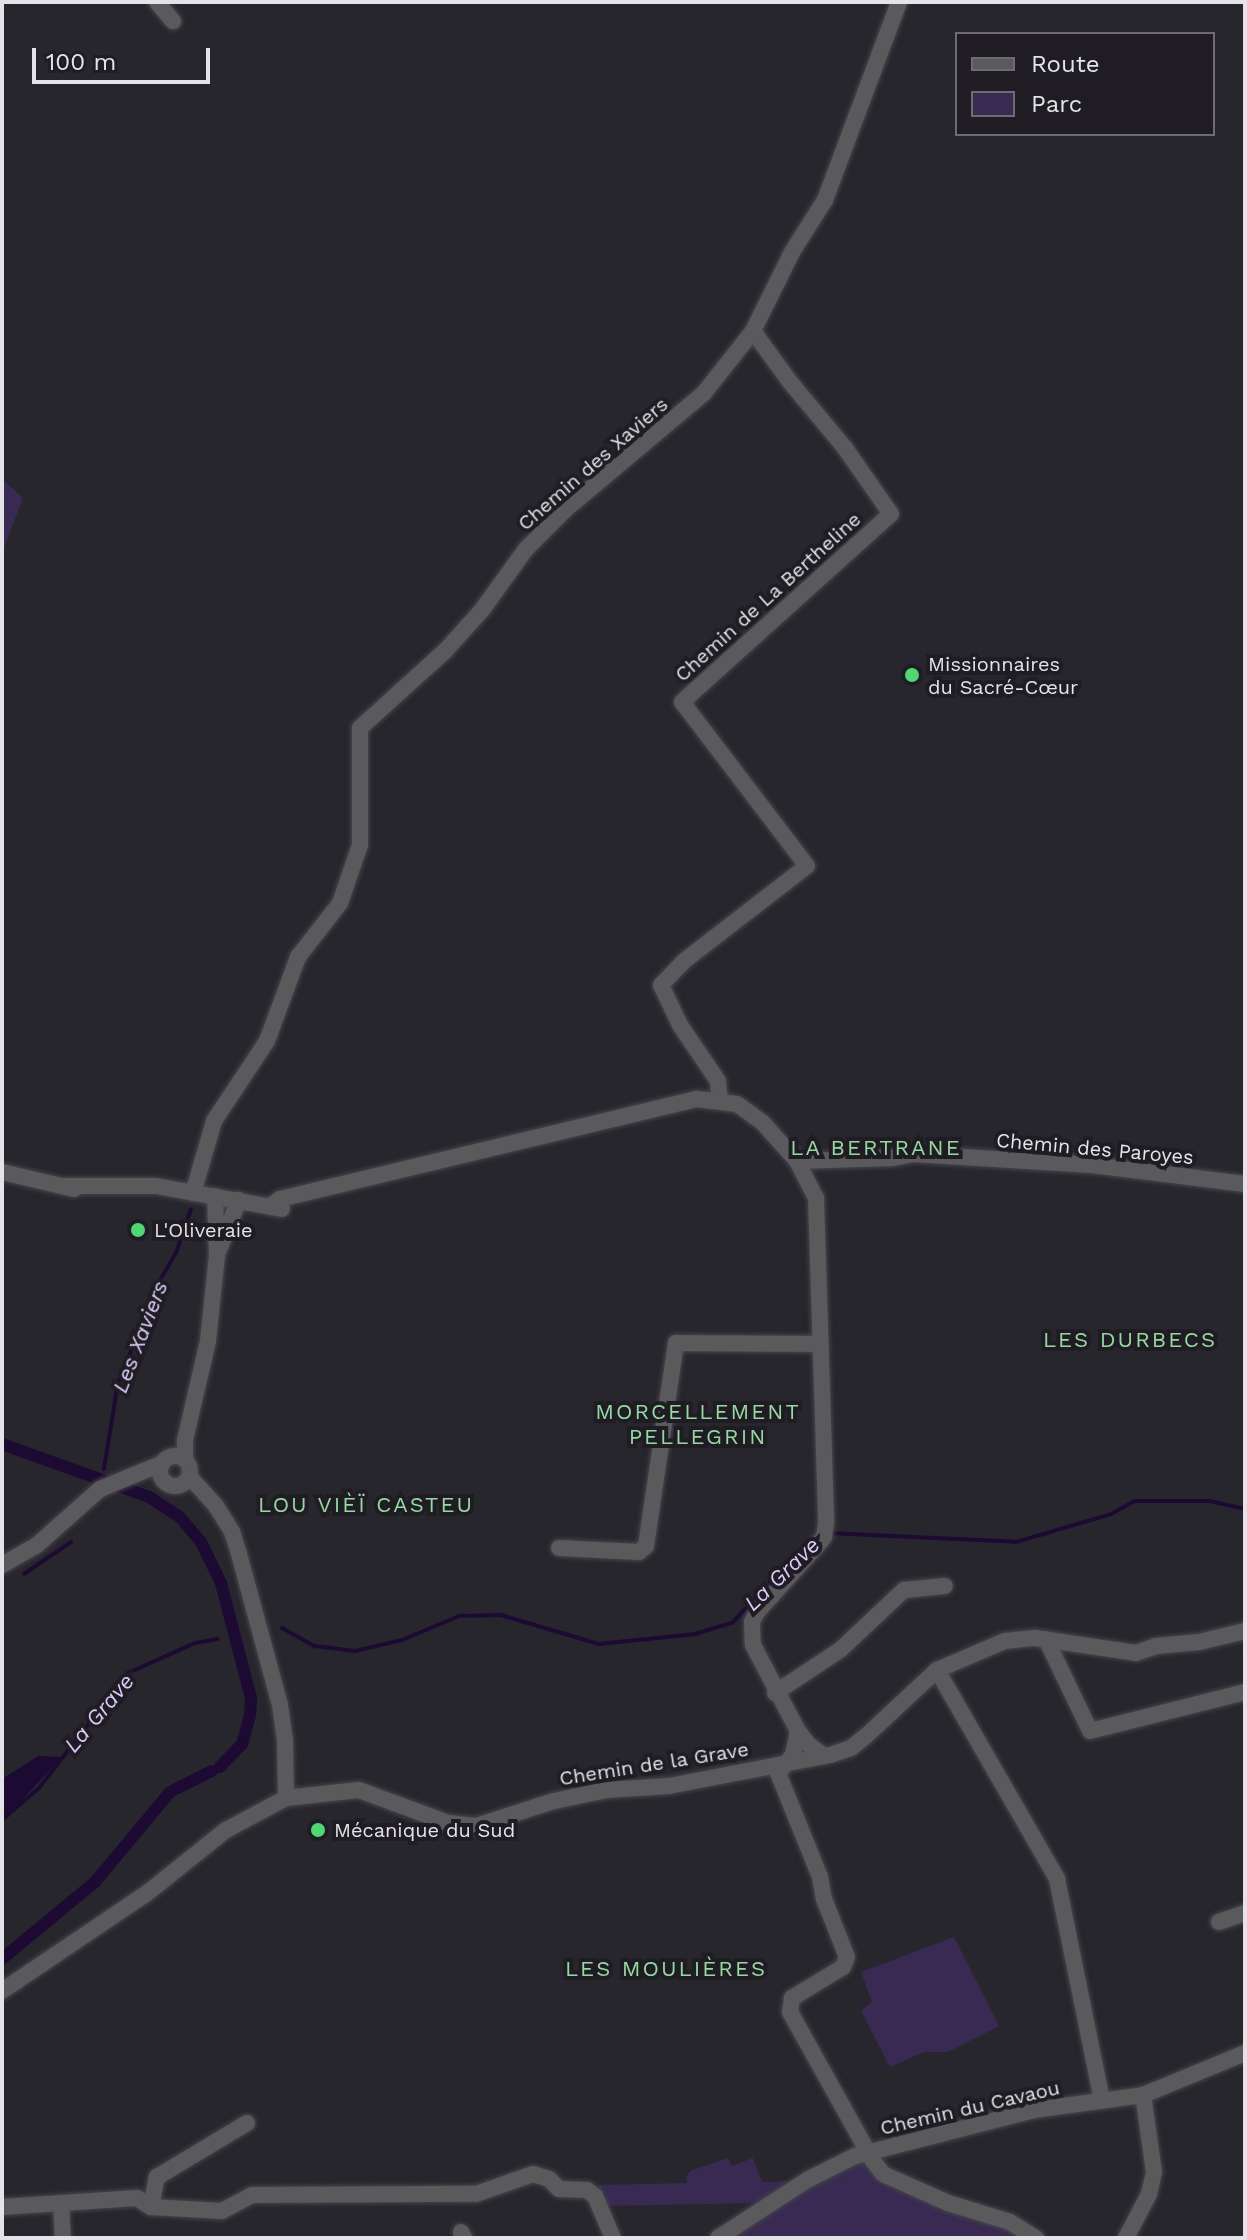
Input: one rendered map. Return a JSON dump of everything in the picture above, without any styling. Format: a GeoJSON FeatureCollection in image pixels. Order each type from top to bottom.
{"type":"FeatureCollection","features":[{"type":"Feature","properties":{"kind":"street"},"geometry":{"type":"LineString","coordinates":[[157,2],[173,21]]}},
{"type":"Feature","properties":{"kind":"street","name":"Chemin des Xaviers"},"geometry":{"type":"LineString","coordinates":[[193,1193],[214,1121],[267,1041],[298,957],[340,903],[360,845],[360,728],[445,651],[482,610],[526,549],[566,509],[704,393],[753,331],[792,252],[825,200],[899,2]]}},
{"type":"Feature","properties":{"kind":"street","name":"Chemin de La Bertheline"},"geometry":{"type":"LineString","coordinates":[[715,1101],[718,1081],[680,1025],[661,985],[684,961],[807,866],[682,702],[891,514],[845,448],[790,382],[753,331]]}},
{"type":"Feature","properties":{"kind":"street"},"geometry":{"type":"LineString","coordinates":[[2,1172],[64,1186],[156,1186],[283,1209],[359,1186],[684,1111],[715,1101],[747,1108],[797,1161],[808,1177],[816,1198],[824,1537],[752,1622],[753,1645],[775,1693],[798,1731],[824,1756]]}},
{"type":"Feature","properties":{"kind":"street","name":"Chemin des Paroyes"},"geometry":{"type":"LineString","coordinates":[[797,1161],[893,1158],[913,1154],[1092,1165],[1245,1184]]}},
{"type":"Feature","properties":{"kind":"street"},"geometry":{"type":"LineString","coordinates":[[175,1469],[185,1440],[208,1341],[217,1256],[215,1196]]}},
{"type":"Feature","properties":{"kind":"street"},"geometry":{"type":"LineString","coordinates":[[217,1256],[239,1200]]}},
{"type":"Feature","properties":{"kind":"street"},"geometry":{"type":"LineString","coordinates":[[559,1548],[639,1552],[646,1546],[676,1343],[819,1344]]}},
{"type":"Feature","properties":{"kind":"street"},"geometry":{"type":"LineString","coordinates":[[2,1565],[37,1545],[100,1489],[116,1481],[175,1469],[206,1494],[232,1532],[271,1670],[285,1740],[286,1798]]}},
{"type":"Feature","properties":{"kind":"street"},"geometry":{"type":"LineString","coordinates":[[775,1693],[840,1650],[904,1590],[945,1586]]}},
{"type":"Feature","properties":{"kind":"street","name":"Chemin de la Grave"},"geometry":{"type":"LineString","coordinates":[[2,1991],[146,1894],[226,1830],[286,1798],[359,1790],[448,1823],[476,1826],[554,1801],[606,1790],[669,1786],[851,1748],[937,1670],[1005,1641],[1046,1639],[1136,1653],[1156,1646],[1199,1642],[1245,1631]]}},
{"type":"Feature","properties":{"kind":"street"},"geometry":{"type":"LineString","coordinates":[[1046,1639],[1090,1731],[1245,1692]]}},
{"type":"Feature","properties":{"kind":"street"},"geometry":{"type":"LineString","coordinates":[[937,1670],[1057,1879],[1102,2100]]}},
{"type":"Feature","properties":{"kind":"street"},"geometry":{"type":"LineString","coordinates":[[798,1731],[793,1755],[783,1763],[778,1773],[820,1877],[824,1899],[847,1957],[843,1967],[792,1998],[790,2012],[877,2168],[904,2186],[1010,2222],[1036,2238]]}},
{"type":"Feature","properties":{"kind":"street"},"geometry":{"type":"LineString","coordinates":[[1219,1922],[1245,1913]]}},
{"type":"Feature","properties":{"kind":"street","name":"Chemin du Cavaou"},"geometry":{"type":"LineString","coordinates":[[718,2238],[807,2180],[855,2156],[1034,2110],[1143,2095],[1245,2053]]}},
{"type":"Feature","properties":{"kind":"street"},"geometry":{"type":"LineString","coordinates":[[1126,2238],[1149,2194],[1154,2172],[1143,2095]]}},
{"type":"Feature","properties":{"kind":"street"},"geometry":{"type":"LineString","coordinates":[[151,2207],[157,2177],[247,2123]]}},
{"type":"Feature","properties":{"kind":"street"},"geometry":{"type":"LineString","coordinates":[[2,2207],[137,2198],[151,2207],[222,2211],[252,2195],[476,2194],[533,2174],[549,2179],[559,2189],[587,2190],[595,2196],[613,2238]]}},
{"type":"Feature","properties":{"kind":"street"},"geometry":{"type":"LineString","coordinates":[[61,2203],[63,2238]]}},
{"type":"Feature","properties":{"kind":"green space"},"geometry":{"type":"Polygon","coordinates":[[[2,479],[23,498],[2,553],[2,479]]]}},
{"type":"Feature","properties":{"kind":"green space"},"geometry":{"type":"Polygon","coordinates":[[[954,1937],[999,2026],[948,2052],[924,2052],[890,2067],[861,2011],[872,2002],[861,1972],[954,1937]]]}},
{"type":"Feature","properties":{"kind":"green space"},"geometry":{"type":"Polygon","coordinates":[[[728,2158],[732,2166],[753,2158],[762,2182],[789,2181],[759,2203],[607,2206],[597,2185],[687,2183],[686,2177],[690,2171],[728,2158]]]}},
{"type":"Feature","properties":{"kind":"green space"},"geometry":{"type":"Polygon","coordinates":[[[865,2158],[888,2184],[1024,2237],[731,2238],[772,2208],[865,2158]]]}},
{"type":"Feature","properties":{"kind":"shaded area"},"geometry":{"type":"Polygon","coordinates":[[[38,1756],[62,1757],[2,1822],[2,1779],[38,1756]]]}},
{"type":"Feature","properties":{"kind":"waterway","name":"Les Xaviers"},"geometry":{"type":"LineString","coordinates":[[104,1469],[118,1383],[159,1282],[176,1253],[191,1209]]}},
{"type":"Feature","properties":{"kind":"waterway"},"geometry":{"type":"LineString","coordinates":[[2,1444],[149,1497],[180,1517],[201,1542],[221,1583],[251,1698],[242,1744],[220,1767]]}},
{"type":"Feature","properties":{"kind":"waterway","name":"La Grave"},"geometry":{"type":"LineString","coordinates":[[828,1533],[1016,1542],[1111,1514],[1134,1501],[1210,1501],[1245,1509]]}},
{"type":"Feature","properties":{"kind":"waterway","name":"Les Xaviers"},"geometry":{"type":"LineString","coordinates":[[24,1574],[71,1542]]}},
{"type":"Feature","properties":{"kind":"waterway","name":"La Grave"},"geometry":{"type":"LineString","coordinates":[[282,1628],[315,1646],[355,1651],[402,1640],[459,1616],[501,1615],[599,1644],[695,1634],[732,1623],[805,1547]]}},
{"type":"Feature","properties":{"kind":"waterway","name":"La Grave"},"geometry":{"type":"LineString","coordinates":[[2,1820],[39,1788],[128,1673],[195,1643],[218,1639]]}},
{"type":"Feature","properties":{"kind":"waterway"},"geometry":{"type":"LineString","coordinates":[[2,1959],[95,1882],[170,1792],[212,1771]]}},
{"type":"Feature","properties":{"kind":"place","name":"Missionnaires du Sacré-Cœur"},"geometry":{"type":"Point","coordinates":[912,675]}},
{"type":"Feature","properties":{"kind":"place","name":"L'Oliveraie"},"geometry":{"type":"Point","coordinates":[138,1230]}},
{"type":"Feature","properties":{"kind":"place","name":"Mécanique du Sud"},"geometry":{"type":"Point","coordinates":[318,1830]}},
{"type":"Feature","properties":{"kind":"district","name":"LA BERTRANE"},"geometry":{"type":"Point","coordinates":[876,1148]}},
{"type":"Feature","properties":{"kind":"district","name":"LES DURBECS"},"geometry":{"type":"Point","coordinates":[1130,1340]}},
{"type":"Feature","properties":{"kind":"district","name":"MORCELLEMENT PELLEGRIN"},"geometry":{"type":"Point","coordinates":[698,1424]}},
{"type":"Feature","properties":{"kind":"district","name":"LOU VIÈÏ CASTEU"},"geometry":{"type":"Point","coordinates":[366,1505]}},
{"type":"Feature","properties":{"kind":"district","name":"LES MOULIÈRES"},"geometry":{"type":"Point","coordinates":[666,1969]}}]}
